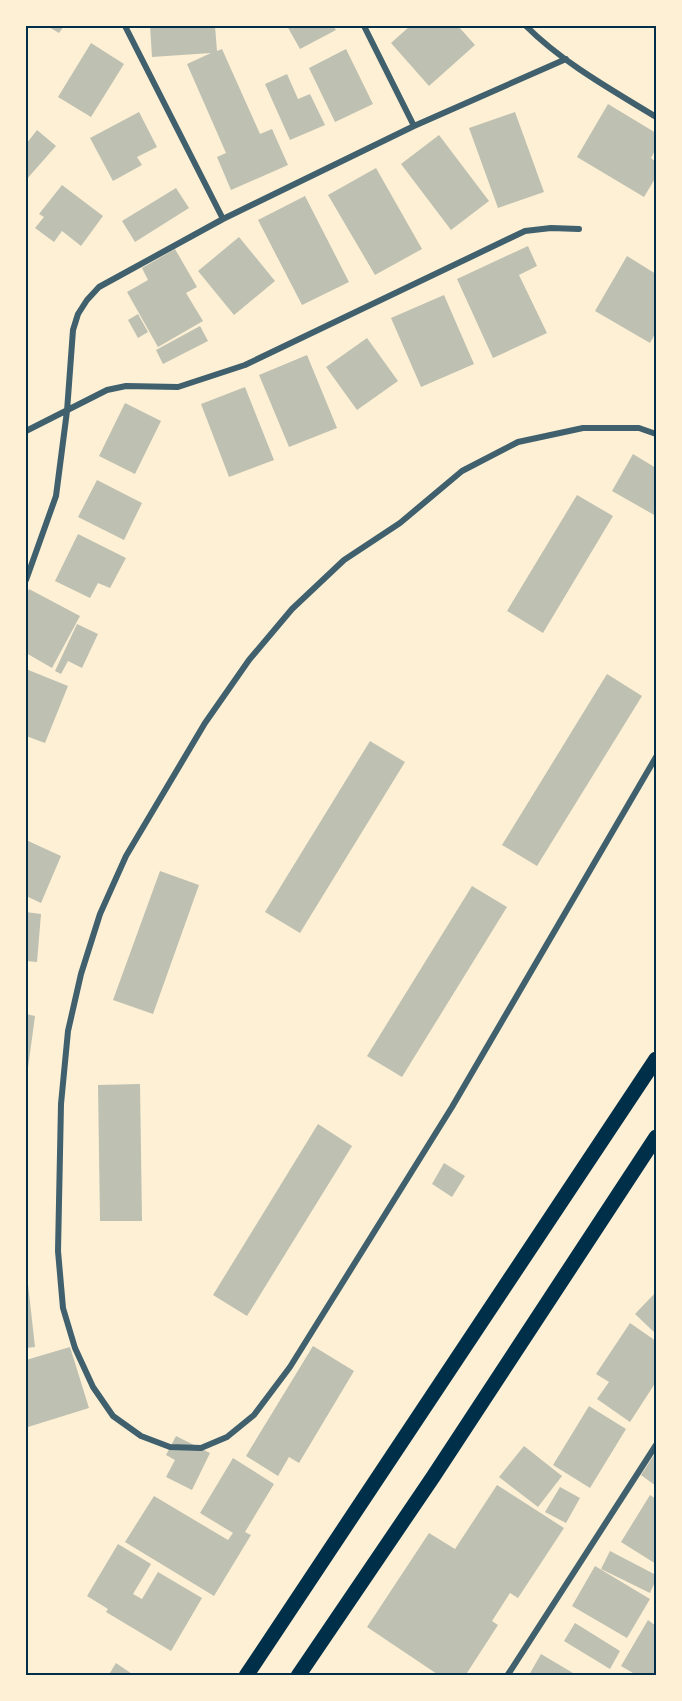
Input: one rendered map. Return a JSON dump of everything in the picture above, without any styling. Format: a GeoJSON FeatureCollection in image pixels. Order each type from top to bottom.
{"type":"FeatureCollection","features":[{"type":"Feature","properties":{"kind":"main road"},"geometry":{"type":"LineString","coordinates":[[246,1676],[657,1059]]}},
{"type":"Feature","properties":{"kind":"main road"},"geometry":{"type":"LineString","coordinates":[[298,1676],[433,1477],[657,1137]]}},
{"type":"Feature","properties":{"kind":"street"},"geometry":{"type":"LineString","coordinates":[[125,26],[223,219]]}},
{"type":"Feature","properties":{"kind":"street"},"geometry":{"type":"LineString","coordinates":[[364,26],[414,126]]}},
{"type":"Feature","properties":{"kind":"street"},"geometry":{"type":"LineString","coordinates":[[526,26],[566,59],[657,117]]}},
{"type":"Feature","properties":{"kind":"street"},"geometry":{"type":"LineString","coordinates":[[26,580],[56,496],[67,411],[73,330],[78,314],[99,287],[223,219],[414,126],[566,59]]}},
{"type":"Feature","properties":{"kind":"street"},"geometry":{"type":"LineString","coordinates":[[26,431],[107,390],[126,386],[178,387],[245,365],[525,231],[551,228],[579,230]]}},
{"type":"Feature","properties":{"kind":"street"},"geometry":{"type":"LineString","coordinates":[[657,434],[639,428],[583,428],[518,442],[462,471],[400,523],[344,560],[292,609],[249,660],[206,723],[126,856],[100,914],[81,974],[68,1031],[61,1104],[58,1251],[63,1308],[75,1348],[93,1387],[113,1416],[141,1436],[170,1448],[201,1448],[227,1437],[254,1415],[290,1367],[452,1107],[657,757]]}},
{"type":"Feature","properties":{"kind":"street"},"geometry":{"type":"LineString","coordinates":[[507,1676],[657,1445]]}},
{"type":"Feature","properties":{"kind":"building"},"geometry":{"type":"Polygon","coordinates":[[[47,26],[64,26],[59,33],[47,26]]]}},
{"type":"Feature","properties":{"kind":"building"},"geometry":{"type":"Polygon","coordinates":[[[150,26],[215,26],[217,51],[222,49],[260,134],[272,129],[288,165],[231,190],[217,157],[226,153],[187,64],[211,53],[152,57],[150,26]]]}},
{"type":"Feature","properties":{"kind":"building"},"geometry":{"type":"Polygon","coordinates":[[[287,26],[333,26],[336,30],[300,49],[287,26]]]}},
{"type":"Feature","properties":{"kind":"building"},"geometry":{"type":"Polygon","coordinates":[[[410,26],[458,26],[475,45],[429,86],[391,43],[410,26]]]}},
{"type":"Feature","properties":{"kind":"building"},"geometry":{"type":"Polygon","coordinates":[[[91,43],[124,64],[91,117],[58,97],[91,43]]]}},
{"type":"Feature","properties":{"kind":"building"},"geometry":{"type":"Polygon","coordinates":[[[346,49],[373,104],[335,122],[309,68],[346,49]]]}},
{"type":"Feature","properties":{"kind":"building"},"geometry":{"type":"Polygon","coordinates":[[[287,74],[298,99],[310,94],[325,125],[290,140],[265,84],[287,74]]]}},
{"type":"Feature","properties":{"kind":"building"},"geometry":{"type":"Polygon","coordinates":[[[608,104],[656,133],[656,149],[651,158],[656,162],[656,177],[644,197],[577,157],[608,104]]]}},
{"type":"Feature","properties":{"kind":"building"},"geometry":{"type":"Polygon","coordinates":[[[139,112],[157,147],[137,157],[142,165],[113,181],[90,138],[139,112]]]}},
{"type":"Feature","properties":{"kind":"building"},"geometry":{"type":"Polygon","coordinates":[[[515,112],[544,192],[498,208],[469,128],[515,112]]]}},
{"type":"Feature","properties":{"kind":"building"},"geometry":{"type":"Polygon","coordinates":[[[37,130],[56,146],[26,180],[26,144],[37,130]]]}},
{"type":"Feature","properties":{"kind":"building"},"geometry":{"type":"Polygon","coordinates":[[[439,135],[489,201],[451,230],[401,164],[439,135]]]}},
{"type":"Feature","properties":{"kind":"building"},"geometry":{"type":"Polygon","coordinates":[[[376,168],[422,249],[375,275],[328,195],[376,168]]]}},
{"type":"Feature","properties":{"kind":"building"},"geometry":{"type":"Polygon","coordinates":[[[62,185],[103,216],[81,246],[62,231],[54,242],[35,228],[44,217],[39,214],[62,185]]]}},
{"type":"Feature","properties":{"kind":"building"},"geometry":{"type":"Polygon","coordinates":[[[176,188],[189,208],[135,242],[122,221],[176,188]]]}},
{"type":"Feature","properties":{"kind":"building"},"geometry":{"type":"Polygon","coordinates":[[[305,196],[349,282],[302,305],[258,220],[305,196]]]}},
{"type":"Feature","properties":{"kind":"building"},"geometry":{"type":"Polygon","coordinates":[[[239,237],[275,281],[234,315],[198,271],[239,237]]]}},
{"type":"Feature","properties":{"kind":"building"},"geometry":{"type":"Polygon","coordinates":[[[528,246],[537,266],[519,275],[547,333],[493,358],[457,279],[528,246]]]}},
{"type":"Feature","properties":{"kind":"building"},"geometry":{"type":"Polygon","coordinates":[[[175,249],[197,287],[186,293],[203,321],[158,347],[127,292],[148,280],[142,268],[175,249]]]}},
{"type":"Feature","properties":{"kind":"building"},"geometry":{"type":"Polygon","coordinates":[[[627,256],[656,274],[656,332],[650,343],[595,311],[627,256]]]}},
{"type":"Feature","properties":{"kind":"building"},"geometry":{"type":"Polygon","coordinates":[[[444,295],[474,364],[421,387],[391,318],[444,295]]]}},
{"type":"Feature","properties":{"kind":"building"},"geometry":{"type":"Polygon","coordinates":[[[138,314],[148,332],[138,338],[128,320],[138,314]]]}},
{"type":"Feature","properties":{"kind":"building"},"geometry":{"type":"Polygon","coordinates":[[[200,326],[208,341],[163,364],[156,350],[200,326]]]}},
{"type":"Feature","properties":{"kind":"building"},"geometry":{"type":"Polygon","coordinates":[[[367,338],[398,381],[357,410],[326,367],[367,338]]]}},
{"type":"Feature","properties":{"kind":"building"},"geometry":{"type":"Polygon","coordinates":[[[307,355],[337,428],[289,447],[259,375],[307,355]]]}},
{"type":"Feature","properties":{"kind":"building"},"geometry":{"type":"Polygon","coordinates":[[[245,387],[274,460],[229,477],[201,404],[245,387]]]}},
{"type":"Feature","properties":{"kind":"building"},"geometry":{"type":"Polygon","coordinates":[[[125,403],[161,421],[135,474],[99,456],[125,403]]]}},
{"type":"Feature","properties":{"kind":"building"},"geometry":{"type":"Polygon","coordinates":[[[633,454],[656,468],[656,516],[612,491],[633,454]]]}},
{"type":"Feature","properties":{"kind":"building"},"geometry":{"type":"Polygon","coordinates":[[[97,480],[142,503],[124,540],[78,517],[97,480]]]}},
{"type":"Feature","properties":{"kind":"building"},"geometry":{"type":"Polygon","coordinates":[[[577,495],[613,516],[543,633],[507,611],[577,495]]]}},
{"type":"Feature","properties":{"kind":"building"},"geometry":{"type":"Polygon","coordinates":[[[78,534],[126,558],[110,588],[98,583],[90,598],[55,581],[78,534]]]}},
{"type":"Feature","properties":{"kind":"building"},"geometry":{"type":"Polygon","coordinates":[[[29,589],[80,616],[52,668],[26,653],[26,595],[29,589]]]}},
{"type":"Feature","properties":{"kind":"building"},"geometry":{"type":"Polygon","coordinates":[[[77,624],[98,634],[82,668],[68,661],[61,674],[55,671],[77,624]]]}},
{"type":"Feature","properties":{"kind":"building"},"geometry":{"type":"Polygon","coordinates":[[[26,669],[68,686],[45,743],[26,736],[26,669]]]}},
{"type":"Feature","properties":{"kind":"building"},"geometry":{"type":"Polygon","coordinates":[[[607,674],[642,696],[537,866],[502,845],[607,674]]]}},
{"type":"Feature","properties":{"kind":"building"},"geometry":{"type":"Polygon","coordinates":[[[370,741],[405,762],[300,933],[265,912],[370,741]]]}},
{"type":"Feature","properties":{"kind":"building"},"geometry":{"type":"Polygon","coordinates":[[[26,840],[61,856],[41,903],[26,896],[26,840]]]}},
{"type":"Feature","properties":{"kind":"building"},"geometry":{"type":"Polygon","coordinates":[[[160,871],[199,885],[153,1014],[113,1000],[160,871]]]}},
{"type":"Feature","properties":{"kind":"building"},"geometry":{"type":"Polygon","coordinates":[[[472,886],[507,907],[402,1077],[367,1056],[472,886]]]}},
{"type":"Feature","properties":{"kind":"building"},"geometry":{"type":"Polygon","coordinates":[[[26,912],[41,914],[37,962],[26,961],[26,912]]]}},
{"type":"Feature","properties":{"kind":"building"},"geometry":{"type":"Polygon","coordinates":[[[26,1014],[35,1016],[28,1068],[26,1067],[26,1014]]]}},
{"type":"Feature","properties":{"kind":"building"},"geometry":{"type":"Polygon","coordinates":[[[140,1084],[142,1221],[100,1221],[98,1085],[140,1084]]]}},
{"type":"Feature","properties":{"kind":"building"},"geometry":{"type":"Polygon","coordinates":[[[318,1124],[352,1146],[247,1316],[213,1295],[318,1124]]]}},
{"type":"Feature","properties":{"kind":"building"},"geometry":{"type":"Polygon","coordinates":[[[444,1163],[465,1176],[452,1197],[432,1184],[444,1163]]]}},
{"type":"Feature","properties":{"kind":"building"},"geometry":{"type":"Polygon","coordinates":[[[26,1284],[28,1284],[35,1347],[26,1348],[26,1284]]]}},
{"type":"Feature","properties":{"kind":"building"},"geometry":{"type":"Polygon","coordinates":[[[656,1292],[656,1334],[635,1314],[656,1292]]]}},
{"type":"Feature","properties":{"kind":"building"},"geometry":{"type":"Polygon","coordinates":[[[630,1323],[656,1341],[656,1382],[630,1422],[597,1399],[609,1382],[596,1374],[630,1323]]]}},
{"type":"Feature","properties":{"kind":"building"},"geometry":{"type":"Polygon","coordinates":[[[313,1346],[354,1371],[299,1463],[289,1457],[278,1476],[246,1456],[313,1346]]]}},
{"type":"Feature","properties":{"kind":"building"},"geometry":{"type":"Polygon","coordinates":[[[70,1347],[89,1408],[28,1427],[26,1360],[70,1347]]]}},
{"type":"Feature","properties":{"kind":"building"},"geometry":{"type":"Polygon","coordinates":[[[589,1406],[626,1429],[590,1488],[553,1465],[589,1406]]]}},
{"type":"Feature","properties":{"kind":"building"},"geometry":{"type":"Polygon","coordinates":[[[176,1436],[210,1453],[192,1490],[166,1477],[175,1460],[166,1455],[176,1436]]]}},
{"type":"Feature","properties":{"kind":"building"},"geometry":{"type":"Polygon","coordinates":[[[524,1446],[562,1476],[538,1507],[499,1477],[524,1446]]]}},
{"type":"Feature","properties":{"kind":"building"},"geometry":{"type":"Polygon","coordinates":[[[656,1452],[656,1486],[641,1475],[656,1452]]]}},
{"type":"Feature","properties":{"kind":"building"},"geometry":{"type":"Polygon","coordinates":[[[233,1458],[274,1484],[245,1532],[251,1535],[214,1596],[125,1542],[154,1496],[228,1540],[233,1533],[200,1513],[233,1458]]]}},
{"type":"Feature","properties":{"kind":"building"},"geometry":{"type":"Polygon","coordinates":[[[497,1485],[564,1528],[518,1598],[510,1593],[492,1621],[498,1625],[465,1676],[440,1676],[367,1627],[429,1533],[455,1549],[497,1485]]]}},
{"type":"Feature","properties":{"kind":"building"},"geometry":{"type":"Polygon","coordinates":[[[560,1487],[580,1498],[566,1523],[545,1512],[560,1487]]]}},
{"type":"Feature","properties":{"kind":"building"},"geometry":{"type":"Polygon","coordinates":[[[650,1495],[656,1499],[656,1564],[621,1542],[650,1495]]]}},
{"type":"Feature","properties":{"kind":"building"},"geometry":{"type":"Polygon","coordinates":[[[118,1544],[151,1564],[133,1594],[142,1599],[158,1572],[202,1598],[171,1651],[106,1612],[108,1609],[87,1596],[118,1544]]]}},
{"type":"Feature","properties":{"kind":"building"},"geometry":{"type":"Polygon","coordinates":[[[610,1551],[656,1575],[650,1593],[601,1569],[610,1551]]]}},
{"type":"Feature","properties":{"kind":"building"},"geometry":{"type":"Polygon","coordinates":[[[595,1566],[650,1599],[627,1638],[572,1606],[595,1566]]]}},
{"type":"Feature","properties":{"kind":"building"},"geometry":{"type":"Polygon","coordinates":[[[648,1620],[656,1626],[656,1676],[638,1676],[621,1666],[648,1620]]]}},
{"type":"Feature","properties":{"kind":"building"},"geometry":{"type":"Polygon","coordinates":[[[575,1623],[620,1651],[610,1669],[564,1641],[575,1623]]]}},
{"type":"Feature","properties":{"kind":"building"},"geometry":{"type":"Polygon","coordinates":[[[541,1654],[578,1676],[530,1676],[541,1654]]]}},
{"type":"Feature","properties":{"kind":"building"},"geometry":{"type":"Polygon","coordinates":[[[116,1663],[135,1676],[108,1676],[116,1663]]]}}]}
